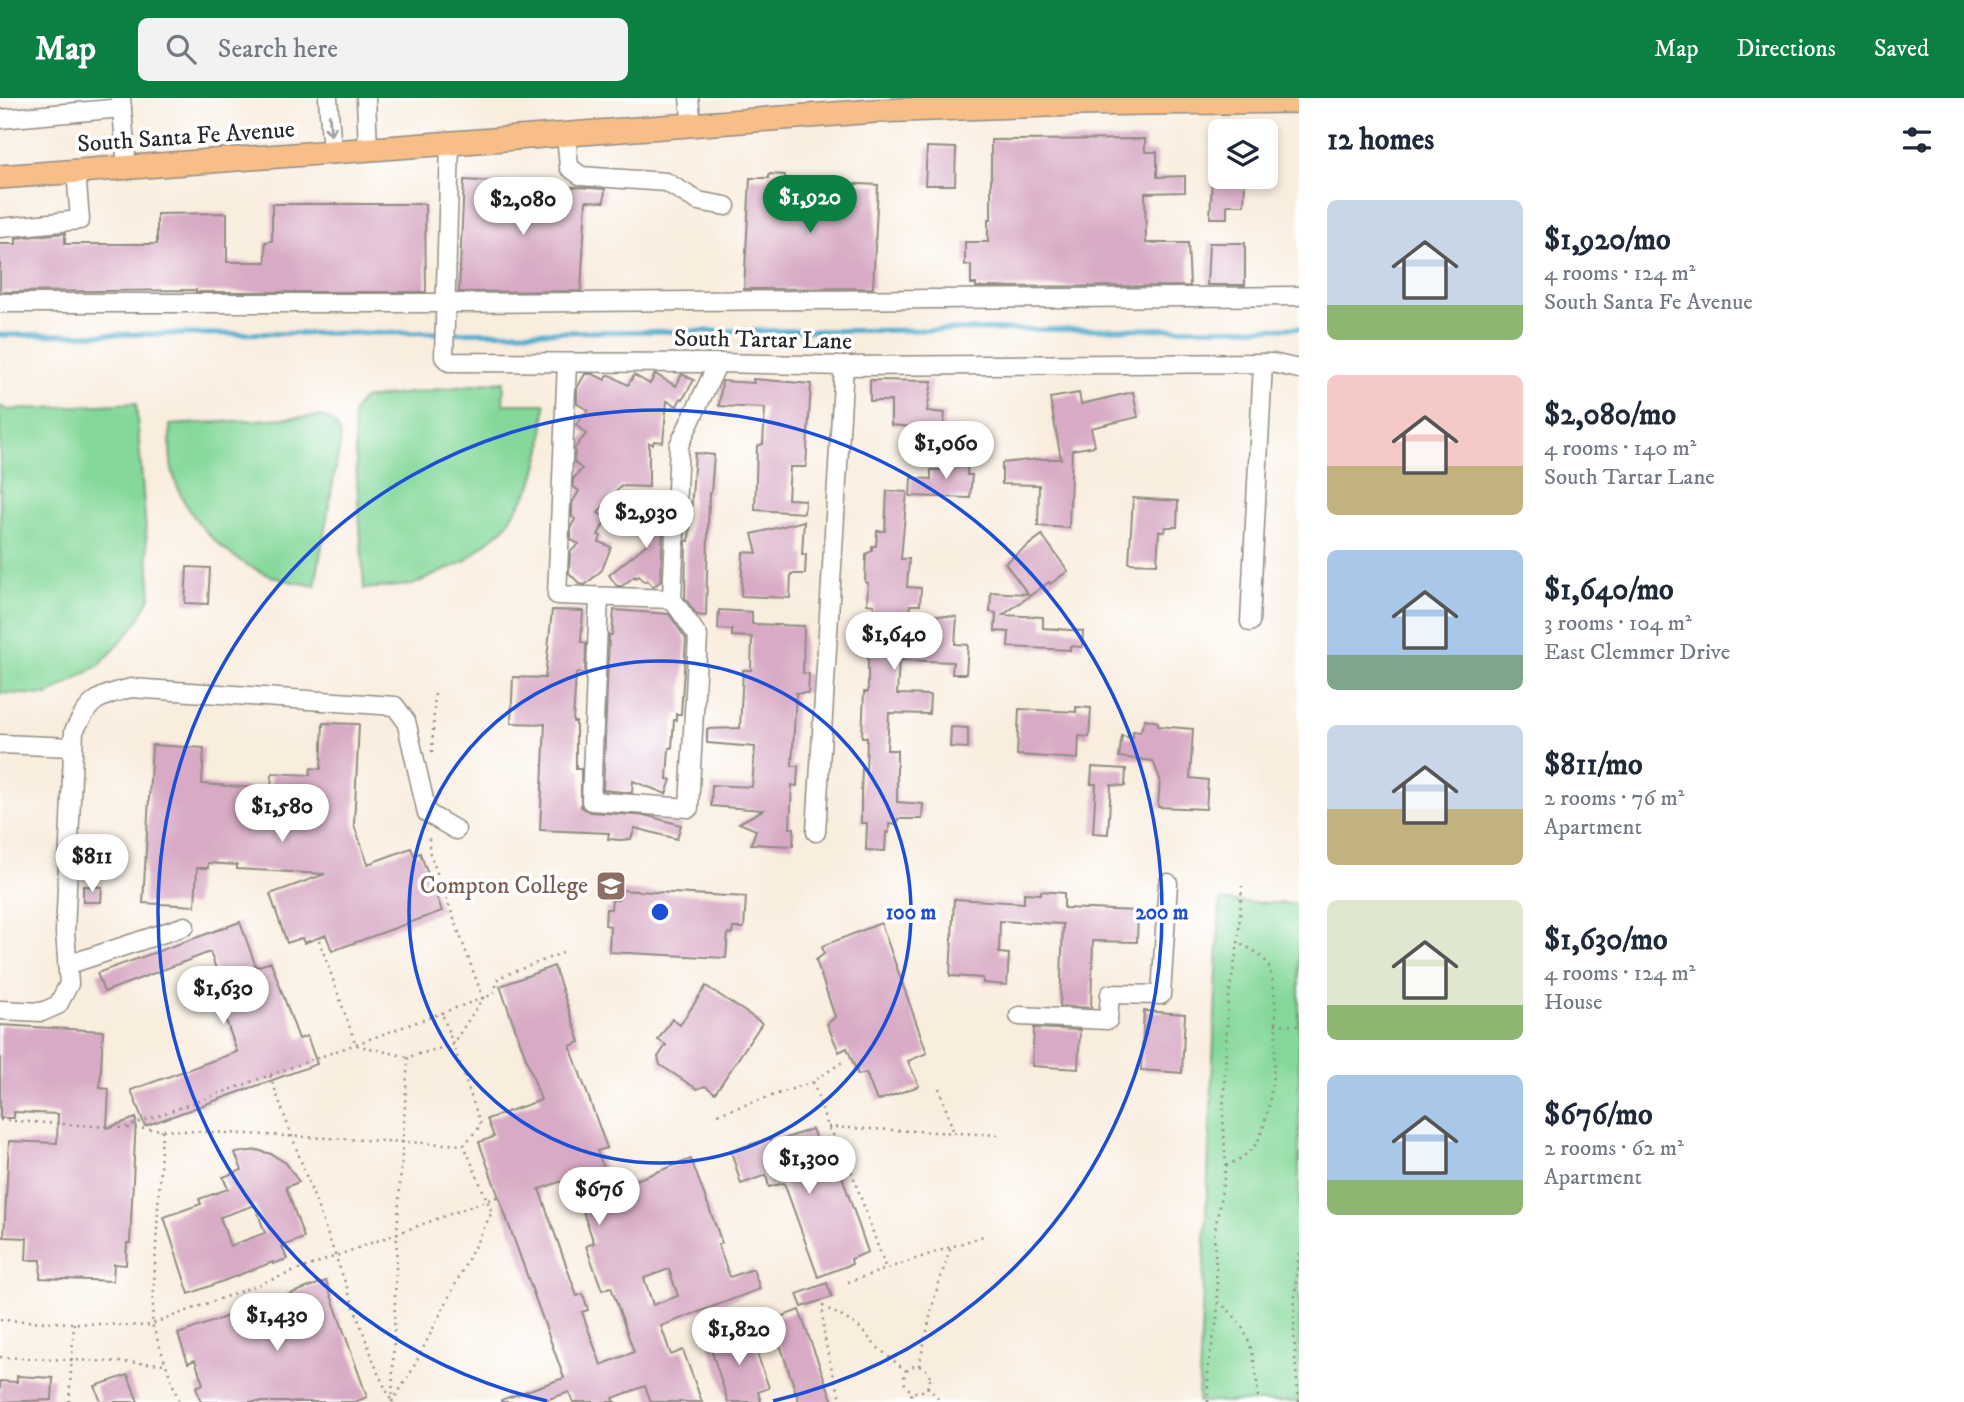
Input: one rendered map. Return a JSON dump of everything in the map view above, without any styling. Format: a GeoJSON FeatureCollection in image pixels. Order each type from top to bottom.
{"type":"FeatureCollection","features":[{"type":"Feature","properties":{"kind":"main road","name":"South Santa Fe Avenue"},"geometry":{"type":"LineString","coordinates":[[0,177],[875,111],[1136,100],[1299,100]]}},
{"type":"Feature","properties":{"kind":"street"},"geometry":{"type":"LineString","coordinates":[[328,98],[332,153]]}},
{"type":"Feature","properties":{"kind":"street"},"geometry":{"type":"LineString","coordinates":[[366,98],[369,150]]}},
{"type":"Feature","properties":{"kind":"street"},"geometry":{"type":"LineString","coordinates":[[689,98],[692,125]]}},
{"type":"Feature","properties":{"kind":"street"},"geometry":{"type":"LineString","coordinates":[[0,119],[121,103],[127,167]]}},
{"type":"Feature","properties":{"kind":"street"},"geometry":{"type":"LineString","coordinates":[[566,134],[569,167],[581,176],[666,182],[698,201],[726,206]]}},
{"type":"Feature","properties":{"kind":"street","name":"South Tartar Lane"},"geometry":{"type":"LineString","coordinates":[[450,143],[444,308],[444,357],[449,362],[844,366],[1263,363],[1299,369]]}},
{"type":"Feature","properties":{"kind":"street"},"geometry":{"type":"LineString","coordinates":[[0,228],[80,220],[76,171]]}},
{"type":"Feature","properties":{"kind":"street"},"geometry":{"type":"LineString","coordinates":[[0,303],[444,308],[1299,296]]}},
{"type":"Feature","properties":{"kind":"street"},"geometry":{"type":"LineString","coordinates":[[567,363],[557,595],[672,599]]}},
{"type":"Feature","properties":{"kind":"street"},"geometry":{"type":"LineString","coordinates":[[599,597],[591,801],[689,807],[698,636],[672,599],[679,445],[718,363]]}},
{"type":"Feature","properties":{"kind":"street"},"geometry":{"type":"LineString","coordinates":[[1250,622],[1263,363]]}},
{"type":"Feature","properties":{"kind":"street"},"geometry":{"type":"LineString","coordinates":[[816,832],[844,366]]}},
{"type":"Feature","properties":{"kind":"street"},"geometry":{"type":"LineString","coordinates":[[0,1010],[42,1012],[58,1005],[69,984],[65,932],[74,731],[87,707],[104,695],[131,688],[395,706],[406,721],[420,788],[429,814],[456,830]]}},
{"type":"Feature","properties":{"kind":"street"},"geometry":{"type":"LineString","coordinates":[[0,744],[73,747]]}},
{"type":"Feature","properties":{"kind":"street"},"geometry":{"type":"LineString","coordinates":[[1019,1016],[1108,1020],[1110,994],[1161,995],[1168,883]]}},
{"type":"Feature","properties":{"kind":"street"},"geometry":{"type":"LineString","coordinates":[[68,965],[185,926]]}},
{"type":"Feature","properties":{"kind":"path"},"geometry":{"type":"LineString","coordinates":[[432,760],[435,692]]}},
{"type":"Feature","properties":{"kind":"path"},"geometry":{"type":"LineString","coordinates":[[429,814],[429,851],[483,998]]}},
{"type":"Feature","properties":{"kind":"path"},"geometry":{"type":"LineString","coordinates":[[1208,1402],[1208,1365],[1218,1302],[1214,1236],[1226,1166],[1223,1117],[1228,1000],[1238,943],[1242,886]]}},
{"type":"Feature","properties":{"kind":"path"},"geometry":{"type":"LineString","coordinates":[[319,940],[356,1045]]}},
{"type":"Feature","properties":{"kind":"path"},"geometry":{"type":"LineString","coordinates":[[1226,1166],[1244,1157],[1256,1143],[1268,1114],[1275,1024],[1275,982],[1267,962],[1253,949],[1238,943]]}},
{"type":"Feature","properties":{"kind":"path"},"geometry":{"type":"LineString","coordinates":[[124,1128],[494,994],[498,978],[567,951]]}},
{"type":"Feature","properties":{"kind":"path"},"geometry":{"type":"LineString","coordinates":[[356,1045],[408,1057],[452,1045],[483,998]]}},
{"type":"Feature","properties":{"kind":"path"},"geometry":{"type":"LineString","coordinates":[[442,1013],[481,1125],[464,1145]]}},
{"type":"Feature","properties":{"kind":"path"},"geometry":{"type":"LineString","coordinates":[[1275,1024],[1299,1026]]}},
{"type":"Feature","properties":{"kind":"path"},"geometry":{"type":"LineString","coordinates":[[392,1402],[397,1233],[408,1057]]}},
{"type":"Feature","properties":{"kind":"path"},"geometry":{"type":"LineString","coordinates":[[718,1114],[813,1082],[845,1060]]}},
{"type":"Feature","properties":{"kind":"path"},"geometry":{"type":"LineString","coordinates":[[270,1076],[378,1373],[392,1402]]}},
{"type":"Feature","properties":{"kind":"path"},"geometry":{"type":"LineString","coordinates":[[813,1082],[828,1127],[845,1153],[886,1269]]}},
{"type":"Feature","properties":{"kind":"path"},"geometry":{"type":"LineString","coordinates":[[939,1088],[954,1133]]}},
{"type":"Feature","properties":{"kind":"path"},"geometry":{"type":"LineString","coordinates":[[0,1120],[464,1145]]}},
{"type":"Feature","properties":{"kind":"path"},"geometry":{"type":"LineString","coordinates":[[828,1127],[1000,1135]]}},
{"type":"Feature","properties":{"kind":"path"},"geometry":{"type":"LineString","coordinates":[[162,1130],[152,1324],[179,1402]]}},
{"type":"Feature","properties":{"kind":"path"},"geometry":{"type":"LineString","coordinates":[[392,1402],[410,1374],[492,1212],[464,1145]]}},
{"type":"Feature","properties":{"kind":"path"},"geometry":{"type":"LineString","coordinates":[[0,1320],[146,1326],[499,1196]]}},
{"type":"Feature","properties":{"kind":"path"},"geometry":{"type":"LineString","coordinates":[[848,1282],[986,1235]]}},
{"type":"Feature","properties":{"kind":"path"},"geometry":{"type":"LineString","coordinates":[[919,1366],[935,1295],[951,1247]]}},
{"type":"Feature","properties":{"kind":"path"},"geometry":{"type":"LineString","coordinates":[[1299,1252],[1292,1304],[1293,1352],[1299,1402]]}},
{"type":"Feature","properties":{"kind":"path"},"geometry":{"type":"LineString","coordinates":[[1218,1302],[1232,1312],[1249,1339],[1258,1380],[1258,1402]]}},
{"type":"Feature","properties":{"kind":"path"},"geometry":{"type":"LineString","coordinates":[[842,1402],[829,1362],[822,1324],[823,1306],[858,1326],[877,1347],[906,1371]]}},
{"type":"Feature","properties":{"kind":"path"},"geometry":{"type":"LineString","coordinates":[[69,1402],[74,1323]]}},
{"type":"Feature","properties":{"kind":"path"},"geometry":{"type":"LineString","coordinates":[[0,1357],[166,1364]]}},
{"type":"Feature","properties":{"kind":"path"},"geometry":{"type":"LineString","coordinates":[[919,1366],[929,1374],[927,1387],[920,1392],[912,1392],[904,1383],[906,1371],[919,1366]]}},
{"type":"Feature","properties":{"kind":"path"},"geometry":{"type":"LineString","coordinates":[[927,1387],[942,1402]]}},
{"type":"Feature","properties":{"kind":"path"},"geometry":{"type":"LineString","coordinates":[[909,1402],[912,1392]]}},
{"type":"Feature","properties":{"kind":"green space"},"geometry":{"type":"Polygon","coordinates":[[[504,381],[503,404],[545,404],[542,449],[531,487],[505,527],[464,562],[412,585],[364,589],[353,415],[357,406],[363,399],[504,381]]]}},
{"type":"Feature","properties":{"kind":"green space"},"geometry":{"type":"Polygon","coordinates":[[[136,403],[151,596],[136,624],[101,664],[48,695],[0,693],[0,406],[7,410],[136,403]]]}},
{"type":"Feature","properties":{"kind":"green space"},"geometry":{"type":"Polygon","coordinates":[[[320,416],[334,424],[341,437],[315,586],[282,579],[242,562],[197,522],[186,505],[172,469],[170,425],[320,416]]]}},
{"type":"Feature","properties":{"kind":"green space"},"geometry":{"type":"Polygon","coordinates":[[[1220,901],[1299,904],[1299,1402],[1198,1402],[1220,901]]]}},
{"type":"Feature","properties":{"kind":"building"},"geometry":{"type":"Polygon","coordinates":[[[1145,139],[1145,152],[1157,152],[1157,177],[1185,176],[1185,192],[1145,193],[1146,243],[1188,243],[1190,286],[976,287],[976,284],[971,284],[971,265],[965,265],[965,242],[988,242],[988,219],[991,219],[991,140],[1145,139]]]}},
{"type":"Feature","properties":{"kind":"building"},"geometry":{"type":"Polygon","coordinates":[[[927,147],[956,148],[955,185],[925,185],[927,147]]]}},
{"type":"Feature","properties":{"kind":"building"},"geometry":{"type":"Polygon","coordinates":[[[769,174],[785,175],[785,180],[878,185],[873,288],[744,289],[750,178],[769,178],[769,174]]]}},
{"type":"Feature","properties":{"kind":"building"},"geometry":{"type":"Polygon","coordinates":[[[464,180],[605,189],[604,202],[586,201],[581,291],[459,292],[464,180]]]}},
{"type":"Feature","properties":{"kind":"building"},"geometry":{"type":"Polygon","coordinates":[[[1212,189],[1245,189],[1244,205],[1227,205],[1227,218],[1210,218],[1212,189]]]}},
{"type":"Feature","properties":{"kind":"building"},"geometry":{"type":"Polygon","coordinates":[[[272,204],[425,204],[426,292],[0,292],[0,244],[16,244],[16,238],[65,233],[65,244],[157,244],[157,214],[227,213],[227,262],[266,262],[265,242],[272,241],[272,204]]]}},
{"type":"Feature","properties":{"kind":"building"},"geometry":{"type":"Polygon","coordinates":[[[1209,243],[1245,243],[1245,285],[1207,285],[1209,243]]]}},
{"type":"Feature","properties":{"kind":"building"},"geometry":{"type":"Polygon","coordinates":[[[585,374],[593,374],[605,380],[610,375],[628,385],[634,375],[650,384],[655,374],[676,386],[682,374],[694,380],[677,406],[667,401],[663,442],[649,443],[649,487],[621,486],[598,513],[607,518],[598,535],[601,536],[599,542],[611,547],[602,570],[585,585],[580,584],[569,573],[570,552],[579,544],[571,540],[571,527],[575,519],[572,517],[572,503],[579,491],[573,486],[573,479],[582,469],[574,462],[575,448],[586,434],[576,425],[588,410],[577,404],[577,388],[585,374]]]}},
{"type":"Feature","properties":{"kind":"building"},"geometry":{"type":"Polygon","coordinates":[[[753,379],[811,384],[806,467],[790,467],[788,499],[805,500],[804,513],[755,510],[757,446],[763,444],[765,408],[719,406],[722,381],[754,383],[753,379]]]}},
{"type":"Feature","properties":{"kind":"building"},"geometry":{"type":"Polygon","coordinates":[[[870,380],[932,381],[927,411],[945,413],[943,430],[891,425],[891,401],[870,401],[870,380]]]}},
{"type":"Feature","properties":{"kind":"building"},"geometry":{"type":"Polygon","coordinates":[[[1133,392],[1138,417],[1091,428],[1095,446],[1072,450],[1069,528],[1038,526],[1039,485],[1002,484],[1002,463],[1061,459],[1050,398],[1079,393],[1081,404],[1133,392]]]}},
{"type":"Feature","properties":{"kind":"building"},"geometry":{"type":"Polygon","coordinates":[[[695,453],[714,455],[709,493],[706,616],[697,615],[685,598],[686,541],[689,541],[695,453]]]}},
{"type":"Feature","properties":{"kind":"building"},"geometry":{"type":"Polygon","coordinates":[[[948,454],[968,455],[967,475],[972,475],[970,498],[910,496],[911,478],[931,479],[931,470],[947,470],[948,454]]]}},
{"type":"Feature","properties":{"kind":"building"},"geometry":{"type":"Polygon","coordinates":[[[887,491],[907,492],[901,559],[909,559],[907,587],[921,588],[920,605],[910,605],[909,641],[934,642],[935,615],[957,617],[955,644],[968,645],[966,674],[952,674],[953,662],[899,660],[897,694],[930,695],[929,714],[889,713],[887,750],[897,750],[897,802],[923,804],[922,819],[898,819],[897,825],[889,824],[885,851],[866,850],[867,823],[861,823],[861,795],[862,769],[866,769],[867,737],[862,737],[864,692],[868,692],[868,640],[872,640],[874,605],[867,604],[866,554],[872,551],[872,546],[876,546],[877,531],[885,531],[887,491]]]}},
{"type":"Feature","properties":{"kind":"building"},"geometry":{"type":"Polygon","coordinates":[[[648,496],[664,496],[661,581],[653,587],[647,580],[644,582],[639,576],[635,576],[622,586],[617,586],[609,575],[647,544],[648,496]]]}},
{"type":"Feature","properties":{"kind":"building"},"geometry":{"type":"Polygon","coordinates":[[[1133,498],[1178,501],[1177,527],[1166,527],[1165,532],[1159,531],[1157,564],[1129,563],[1133,498]]]}},
{"type":"Feature","properties":{"kind":"building"},"geometry":{"type":"Polygon","coordinates":[[[804,521],[802,555],[806,555],[805,574],[791,574],[790,598],[741,596],[743,552],[757,553],[752,534],[804,521]]]}},
{"type":"Feature","properties":{"kind":"building"},"geometry":{"type":"Polygon","coordinates":[[[1042,535],[1068,571],[1003,615],[1043,617],[1043,628],[1083,631],[1082,647],[1070,646],[1070,650],[1008,647],[1009,632],[995,631],[996,613],[990,612],[991,592],[1028,594],[1005,563],[1042,535]]]}},
{"type":"Feature","properties":{"kind":"building"},"geometry":{"type":"Polygon","coordinates":[[[187,567],[210,568],[208,604],[185,603],[187,567]]]}},
{"type":"Feature","properties":{"kind":"building"},"geometry":{"type":"Polygon","coordinates":[[[552,610],[583,611],[581,642],[586,643],[585,673],[576,673],[573,722],[576,722],[576,769],[581,769],[581,807],[590,812],[648,816],[681,825],[677,839],[635,828],[631,839],[621,840],[608,839],[609,833],[540,830],[545,724],[511,723],[513,677],[545,678],[552,610]]]}},
{"type":"Feature","properties":{"kind":"building"},"geometry":{"type":"Polygon","coordinates":[[[614,610],[669,614],[686,639],[681,714],[676,714],[674,720],[667,779],[671,780],[666,794],[633,781],[632,793],[603,790],[609,635],[612,635],[614,610]]]}},
{"type":"Feature","properties":{"kind":"building"},"geometry":{"type":"Polygon","coordinates":[[[719,610],[752,612],[752,624],[804,626],[803,673],[809,674],[808,693],[796,693],[792,766],[798,766],[797,786],[792,785],[790,828],[794,828],[793,846],[751,844],[756,830],[739,823],[763,810],[711,806],[712,785],[752,787],[755,747],[707,743],[707,729],[740,728],[743,670],[751,670],[752,637],[732,636],[732,630],[718,629],[719,610]]]}},
{"type":"Feature","properties":{"kind":"building"},"geometry":{"type":"Polygon","coordinates":[[[1076,707],[1091,708],[1089,737],[1079,736],[1078,759],[1017,755],[1019,709],[1076,712],[1076,707]]]}},
{"type":"Feature","properties":{"kind":"building"},"geometry":{"type":"Polygon","coordinates":[[[1145,719],[1158,722],[1158,726],[1193,729],[1190,778],[1208,780],[1206,809],[1158,807],[1160,779],[1153,761],[1119,757],[1122,736],[1133,738],[1133,731],[1140,732],[1145,719]]]}},
{"type":"Feature","properties":{"kind":"building"},"geometry":{"type":"Polygon","coordinates":[[[323,723],[359,724],[354,825],[368,864],[411,848],[414,855],[420,853],[442,911],[332,951],[326,935],[304,943],[302,938],[287,943],[270,894],[325,874],[237,869],[237,865],[208,863],[208,868],[197,868],[195,906],[143,903],[152,745],[204,748],[202,784],[271,789],[272,773],[310,775],[311,768],[321,769],[323,723]]]}},
{"type":"Feature","properties":{"kind":"building"},"geometry":{"type":"Polygon","coordinates":[[[951,727],[968,728],[968,748],[950,747],[951,727]]]}},
{"type":"Feature","properties":{"kind":"building"},"geometry":{"type":"Polygon","coordinates":[[[1092,767],[1126,769],[1125,786],[1111,785],[1108,834],[1093,833],[1096,784],[1091,784],[1092,767]]]}},
{"type":"Feature","properties":{"kind":"building"},"geometry":{"type":"Polygon","coordinates":[[[83,886],[102,887],[101,902],[83,902],[83,886]]]}},
{"type":"Feature","properties":{"kind":"building"},"geometry":{"type":"Polygon","coordinates":[[[618,890],[746,897],[744,928],[733,928],[732,934],[728,933],[726,958],[609,952],[610,926],[605,925],[606,909],[611,909],[612,900],[618,900],[618,890]]]}},
{"type":"Feature","properties":{"kind":"building"},"geometry":{"type":"Polygon","coordinates":[[[1041,891],[1064,893],[1064,908],[1138,911],[1137,942],[1093,941],[1091,1008],[1060,1006],[1063,924],[1000,921],[999,953],[1009,954],[1007,985],[983,983],[983,978],[950,976],[954,899],[1024,903],[1024,893],[1041,894],[1041,891]]]}},
{"type":"Feature","properties":{"kind":"building"},"geometry":{"type":"Polygon","coordinates":[[[240,922],[256,967],[271,962],[299,1039],[307,1036],[317,1064],[145,1126],[131,1090],[237,1052],[222,1009],[216,1011],[207,985],[220,980],[210,952],[104,992],[97,973],[240,922]]]}},
{"type":"Feature","properties":{"kind":"building"},"geometry":{"type":"Polygon","coordinates":[[[881,923],[927,1053],[908,1061],[919,1086],[877,1101],[866,1073],[858,1075],[847,1048],[839,1052],[827,1024],[835,1017],[816,960],[824,954],[822,946],[881,923]]]}},
{"type":"Feature","properties":{"kind":"building"},"geometry":{"type":"Polygon","coordinates":[[[554,966],[580,1042],[570,1046],[607,1148],[597,1151],[612,1189],[691,1159],[722,1243],[718,1245],[730,1277],[753,1269],[760,1289],[661,1326],[671,1355],[683,1350],[702,1402],[651,1402],[645,1386],[613,1398],[615,1402],[573,1402],[569,1392],[540,1402],[501,1402],[564,1378],[479,1142],[494,1137],[487,1119],[541,1100],[500,986],[554,966]],[[571,1178],[539,1189],[577,1296],[583,1294],[588,1310],[582,1312],[601,1365],[634,1352],[611,1287],[602,1290],[586,1246],[594,1243],[571,1178]],[[669,1269],[644,1278],[653,1305],[678,1296],[669,1269]]]}},
{"type":"Feature","properties":{"kind":"building"},"geometry":{"type":"Polygon","coordinates":[[[706,986],[762,1023],[715,1093],[705,1086],[697,1089],[660,1065],[658,1057],[666,1045],[658,1040],[672,1019],[680,1025],[706,986]]]}},
{"type":"Feature","properties":{"kind":"building"},"geometry":{"type":"Polygon","coordinates":[[[1144,1011],[1185,1014],[1182,1073],[1141,1070],[1144,1011]]]}},
{"type":"Feature","properties":{"kind":"building"},"geometry":{"type":"Polygon","coordinates":[[[0,1025],[103,1031],[100,1088],[109,1089],[107,1128],[136,1118],[130,1243],[127,1243],[126,1265],[114,1264],[113,1281],[40,1278],[41,1260],[26,1260],[27,1238],[4,1237],[9,1141],[57,1143],[58,1114],[14,1112],[14,1118],[0,1118],[0,1025]]]}},
{"type":"Feature","properties":{"kind":"building"},"geometry":{"type":"Polygon","coordinates":[[[1034,1028],[1080,1030],[1078,1069],[1032,1066],[1034,1028]]]}},
{"type":"Feature","properties":{"kind":"building"},"geometry":{"type":"Polygon","coordinates":[[[812,1129],[825,1163],[836,1159],[868,1252],[851,1259],[852,1264],[818,1277],[784,1183],[769,1187],[766,1175],[741,1184],[731,1151],[770,1138],[772,1143],[812,1129]]]}},
{"type":"Feature","properties":{"kind":"building"},"geometry":{"type":"Polygon","coordinates":[[[257,1150],[286,1163],[299,1182],[286,1187],[304,1238],[282,1246],[287,1259],[189,1294],[164,1217],[201,1204],[199,1199],[228,1189],[223,1177],[242,1170],[235,1153],[257,1150]],[[255,1205],[220,1217],[230,1246],[265,1233],[255,1205]]]}},
{"type":"Feature","properties":{"kind":"building"},"geometry":{"type":"Polygon","coordinates":[[[326,1281],[367,1397],[355,1402],[201,1402],[196,1387],[203,1384],[195,1360],[188,1363],[178,1334],[326,1281]]]}},
{"type":"Feature","properties":{"kind":"building"},"geometry":{"type":"Polygon","coordinates":[[[827,1283],[832,1297],[802,1307],[797,1294],[827,1283]]]}},
{"type":"Feature","properties":{"kind":"building"},"geometry":{"type":"Polygon","coordinates":[[[799,1310],[833,1402],[799,1402],[772,1320],[799,1310]]]}},
{"type":"Feature","properties":{"kind":"building"},"geometry":{"type":"Polygon","coordinates":[[[748,1327],[769,1388],[758,1392],[761,1402],[728,1402],[709,1343],[748,1327]]]}},
{"type":"Feature","properties":{"kind":"building"},"geometry":{"type":"Polygon","coordinates":[[[128,1375],[138,1402],[101,1402],[95,1386],[128,1375]]]}},
{"type":"Feature","properties":{"kind":"building"},"geometry":{"type":"Polygon","coordinates":[[[17,1376],[53,1378],[52,1400],[0,1402],[0,1381],[17,1382],[17,1376]]]}},
{"type":"Feature","properties":{"kind":"waterway"},"geometry":{"type":"LineString","coordinates":[[0,335],[1299,328]]}},
{"type":"Feature","properties":{"kind":"place","name":"Compton College"},"geometry":{"type":"Point","coordinates":[611,886]}}]}
